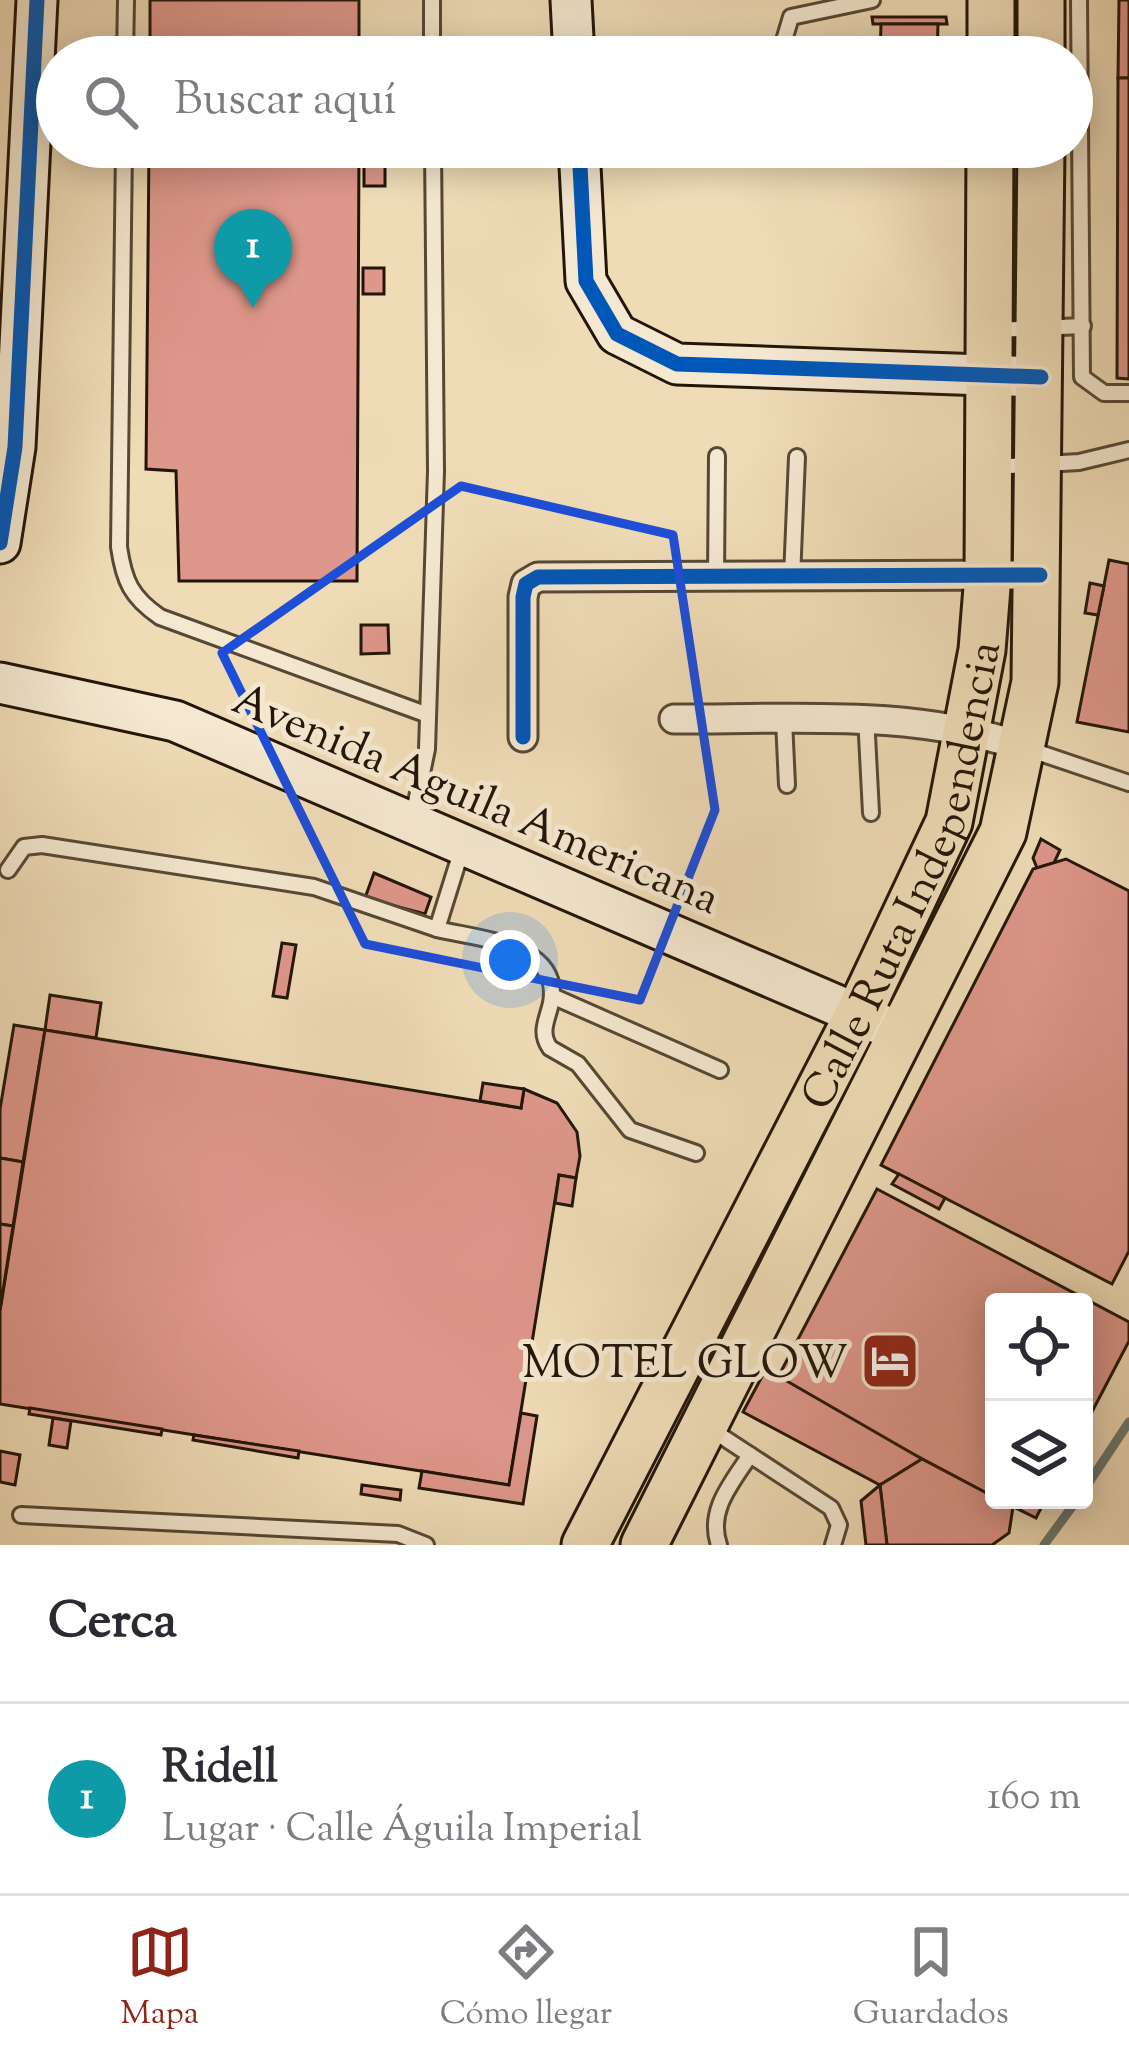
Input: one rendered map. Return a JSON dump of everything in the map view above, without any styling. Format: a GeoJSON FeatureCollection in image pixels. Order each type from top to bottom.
{"type":"FeatureCollection","features":[{"type":"Feature","properties":{"kind":"main road"},"geometry":{"type":"LineString","coordinates":[[991,0],[991,36]]}},
{"type":"Feature","properties":{"kind":"main road"},"geometry":{"type":"LineString","coordinates":[[1041,0],[1041,36]]}},
{"type":"Feature","properties":{"kind":"main road","name":"Calle Ruta Independencia"},"geometry":{"type":"LineString","coordinates":[[585,1545],[859,1012],[950,822],[970,729],[988,574],[990,168]]}},
{"type":"Feature","properties":{"kind":"main road","name":"Calle Ruta Independencia"},"geometry":{"type":"LineString","coordinates":[[644,1545],[708,1428],[1003,832],[1035,682],[1041,463],[1062,377],[1062,328],[1043,168]]}},
{"type":"Feature","properties":{"kind":"street"},"geometry":{"type":"LineString","coordinates":[[0,543],[15,447],[37,0]]}},
{"type":"Feature","properties":{"kind":"street"},"geometry":{"type":"LineString","coordinates":[[571,0],[573,36]]}},
{"type":"Feature","properties":{"kind":"street"},"geometry":{"type":"LineString","coordinates":[[580,168],[586,281],[616,334],[677,364],[1062,377]]}},
{"type":"Feature","properties":{"kind":"street"},"geometry":{"type":"LineString","coordinates":[[523,737],[526,584],[538,577],[792,580],[1040,575]]}},
{"type":"Feature","properties":{"kind":"street","name":"Avenida Aguila Americana"},"geometry":{"type":"LineString","coordinates":[[0,683],[175,721],[859,1012],[904,1036]]}},
{"type":"Feature","properties":{"kind":"street"},"geometry":{"type":"LineString","coordinates":[[674,719],[866,716],[970,729],[1024,747]]}},
{"type":"Feature","properties":{"kind":"lane"},"geometry":{"type":"LineString","coordinates":[[125,36],[126,0]]}},
{"type":"Feature","properties":{"kind":"lane"},"geometry":{"type":"LineString","coordinates":[[432,0],[432,36]]}},
{"type":"Feature","properties":{"kind":"lane"},"geometry":{"type":"LineString","coordinates":[[785,36],[791,17],[872,0]]}},
{"type":"Feature","properties":{"kind":"lane"},"geometry":{"type":"LineString","coordinates":[[1077,36],[1079,0]]}},
{"type":"Feature","properties":{"kind":"lane"},"geometry":{"type":"LineString","coordinates":[[124,168],[119,547],[124,580],[137,601],[160,617],[428,715]]}},
{"type":"Feature","properties":{"kind":"lane"},"geometry":{"type":"LineString","coordinates":[[412,822],[428,715],[436,471],[433,168]]}},
{"type":"Feature","properties":{"kind":"lane"},"geometry":{"type":"LineString","coordinates":[[990,331],[1062,328],[1070,168]]}},
{"type":"Feature","properties":{"kind":"lane"},"geometry":{"type":"LineString","coordinates":[[1062,377],[1104,393],[1129,393]]}},
{"type":"Feature","properties":{"kind":"lane"},"geometry":{"type":"LineString","coordinates":[[989,468],[1079,462],[1129,451]]}},
{"type":"Feature","properties":{"kind":"lane"},"geometry":{"type":"LineString","coordinates":[[716,579],[717,456]]}},
{"type":"Feature","properties":{"kind":"lane"},"geometry":{"type":"LineString","coordinates":[[792,580],[797,457]]}},
{"type":"Feature","properties":{"kind":"lane"},"geometry":{"type":"LineString","coordinates":[[866,716],[872,813]]}},
{"type":"Feature","properties":{"kind":"lane"},"geometry":{"type":"LineString","coordinates":[[784,720],[787,785]]}},
{"type":"Feature","properties":{"kind":"lane"},"geometry":{"type":"LineString","coordinates":[[1024,747],[1129,783]]}},
{"type":"Feature","properties":{"kind":"lane"},"geometry":{"type":"LineString","coordinates":[[437,929],[464,844]]}},
{"type":"Feature","properties":{"kind":"lane"},"geometry":{"type":"LineString","coordinates":[[8,870],[24,847],[42,845],[314,887],[437,929],[524,950],[542,964],[552,997],[544,1027],[550,1048],[578,1064],[630,1130],[696,1153]]}},
{"type":"Feature","properties":{"kind":"lane"},"geometry":{"type":"LineString","coordinates":[[552,997],[720,1070]]}},
{"type":"Feature","properties":{"kind":"lane"},"geometry":{"type":"LineString","coordinates":[[708,1428],[831,1508],[839,1526],[833,1545]]}},
{"type":"Feature","properties":{"kind":"lane"},"geometry":{"type":"LineString","coordinates":[[719,1545],[714,1530],[719,1502],[750,1455]]}},
{"type":"Feature","properties":{"kind":"lane"},"geometry":{"type":"LineString","coordinates":[[21,1514],[398,1534],[426,1545]]}},
{"type":"Feature","properties":{"kind":"highlighted area"},"geometry":{"type":"Polygon","coordinates":[[[461,486],[673,535],[715,810],[640,1000],[365,944],[222,653],[461,486]]]}},
{"type":"Feature","properties":{"kind":"building"},"geometry":{"type":"Polygon","coordinates":[[[150,0],[359,0],[359,36],[150,36],[150,0]]]}},
{"type":"Feature","properties":{"kind":"building"},"geometry":{"type":"Polygon","coordinates":[[[1119,0],[1129,0],[1129,78],[1118,78],[1119,0]]]}},
{"type":"Feature","properties":{"kind":"building"},"geometry":{"type":"Polygon","coordinates":[[[872,17],[946,17],[947,24],[873,24],[872,17]]]}},
{"type":"Feature","properties":{"kind":"building"},"geometry":{"type":"Polygon","coordinates":[[[881,24],[938,24],[938,36],[881,36],[881,24]]]}},
{"type":"Feature","properties":{"kind":"building"},"geometry":{"type":"Polygon","coordinates":[[[1118,78],[1129,78],[1129,379],[1117,378],[1118,78]]]}},
{"type":"Feature","properties":{"kind":"building"},"geometry":{"type":"Polygon","coordinates":[[[149,168],[359,168],[357,581],[179,581],[176,471],[146,469],[149,168]]]}},
{"type":"Feature","properties":{"kind":"building"},"geometry":{"type":"Polygon","coordinates":[[[364,168],[385,168],[385,186],[364,186],[364,168]]]}},
{"type":"Feature","properties":{"kind":"building"},"geometry":{"type":"Polygon","coordinates":[[[363,268],[384,268],[384,294],[363,294],[363,268]]]}},
{"type":"Feature","properties":{"kind":"building"},"geometry":{"type":"Polygon","coordinates":[[[1109,560],[1129,564],[1129,732],[1077,722],[1109,560]]]}},
{"type":"Feature","properties":{"kind":"building"},"geometry":{"type":"Polygon","coordinates":[[[1090,583],[1104,586],[1098,615],[1085,613],[1090,583]]]}},
{"type":"Feature","properties":{"kind":"building"},"geometry":{"type":"Polygon","coordinates":[[[361,625],[388,625],[389,653],[361,654],[361,625]]]}},
{"type":"Feature","properties":{"kind":"building"},"geometry":{"type":"Polygon","coordinates":[[[1041,839],[1060,850],[1054,863],[1037,868],[1033,858],[1041,839]]]}},
{"type":"Feature","properties":{"kind":"building"},"geometry":{"type":"Polygon","coordinates":[[[1066,859],[1129,891],[1129,1251],[1112,1284],[881,1165],[1033,869],[1066,859]]]}},
{"type":"Feature","properties":{"kind":"building"},"geometry":{"type":"Polygon","coordinates":[[[374,873],[431,897],[425,914],[365,898],[374,873]]]}},
{"type":"Feature","properties":{"kind":"building"},"geometry":{"type":"Polygon","coordinates":[[[282,943],[296,945],[287,998],[273,996],[282,943]]]}},
{"type":"Feature","properties":{"kind":"building"},"geometry":{"type":"Polygon","coordinates":[[[50,995],[101,1003],[96,1038],[45,1030],[50,995]]]}},
{"type":"Feature","properties":{"kind":"building"},"geometry":{"type":"Polygon","coordinates":[[[14,1025],[45,1030],[23,1162],[0,1158],[0,1109],[14,1025]]]}},
{"type":"Feature","properties":{"kind":"building"},"geometry":{"type":"Polygon","coordinates":[[[45,1030],[521,1108],[524,1089],[557,1103],[577,1132],[580,1156],[576,1178],[559,1175],[509,1485],[0,1404],[0,1311],[45,1030]]]}},
{"type":"Feature","properties":{"kind":"building"},"geometry":{"type":"Polygon","coordinates":[[[483,1083],[524,1089],[521,1108],[480,1101],[483,1083]]]}},
{"type":"Feature","properties":{"kind":"building"},"geometry":{"type":"Polygon","coordinates":[[[0,1158],[23,1162],[13,1226],[0,1224],[0,1158]]]}},
{"type":"Feature","properties":{"kind":"building"},"geometry":{"type":"Polygon","coordinates":[[[899,1174],[945,1198],[939,1209],[892,1184],[899,1174]]]}},
{"type":"Feature","properties":{"kind":"building"},"geometry":{"type":"Polygon","coordinates":[[[559,1175],[576,1178],[572,1206],[555,1203],[559,1175]]]}},
{"type":"Feature","properties":{"kind":"building","name":"MOTEL GLOW"},"geometry":{"type":"Polygon","coordinates":[[[877,1189],[1074,1293],[985,1293],[985,1492],[776,1381],[877,1189]]]}},
{"type":"Feature","properties":{"kind":"building"},"geometry":{"type":"Polygon","coordinates":[[[0,1224],[13,1226],[0,1310],[0,1224]]]}},
{"type":"Feature","properties":{"kind":"building","name":"MOTEL GLOW"},"geometry":{"type":"Polygon","coordinates":[[[1093,1303],[1129,1322],[1129,1341],[1093,1410],[1093,1303]]]}},
{"type":"Feature","properties":{"kind":"building"},"geometry":{"type":"Polygon","coordinates":[[[766,1369],[922,1459],[880,1485],[743,1412],[766,1369]]]}},
{"type":"Feature","properties":{"kind":"building"},"geometry":{"type":"Polygon","coordinates":[[[30,1408],[162,1429],[161,1435],[29,1414],[30,1408]]]}},
{"type":"Feature","properties":{"kind":"building"},"geometry":{"type":"Polygon","coordinates":[[[521,1413],[537,1416],[523,1504],[419,1488],[422,1471],[509,1485],[521,1413]]]}},
{"type":"Feature","properties":{"kind":"building"},"geometry":{"type":"Polygon","coordinates":[[[53,1418],[71,1421],[67,1448],[49,1445],[53,1418]]]}},
{"type":"Feature","properties":{"kind":"building"},"geometry":{"type":"Polygon","coordinates":[[[194,1435],[299,1451],[298,1458],[193,1440],[194,1435]]]}},
{"type":"Feature","properties":{"kind":"building"},"geometry":{"type":"Polygon","coordinates":[[[0,1451],[20,1455],[15,1485],[0,1482],[0,1451]]]}},
{"type":"Feature","properties":{"kind":"building"},"geometry":{"type":"Polygon","coordinates":[[[922,1459],[985,1492],[985,1509],[1013,1509],[1009,1533],[992,1545],[887,1545],[880,1485],[922,1459]]]}},
{"type":"Feature","properties":{"kind":"building"},"geometry":{"type":"Polygon","coordinates":[[[362,1485],[401,1490],[400,1500],[361,1494],[362,1485]]]}},
{"type":"Feature","properties":{"kind":"building"},"geometry":{"type":"Polygon","coordinates":[[[880,1485],[887,1545],[866,1545],[861,1501],[880,1485]]]}},
{"type":"Feature","properties":{"kind":"building"},"geometry":{"type":"Polygon","coordinates":[[[1018,1509],[1040,1509],[1036,1518],[1018,1509]]]}},
{"type":"Feature","properties":{"kind":"waterway"},"geometry":{"type":"LineString","coordinates":[[1093,1476],[1129,1422]]}},
{"type":"Feature","properties":{"kind":"waterway"},"geometry":{"type":"LineString","coordinates":[[1044,1545],[1070,1509]]}},
{"type":"Feature","properties":{"kind":"cycle path"},"geometry":{"type":"LineString","coordinates":[[0,543],[15,447],[37,0]]}},
{"type":"Feature","properties":{"kind":"cycle path"},"geometry":{"type":"LineString","coordinates":[[580,168],[586,281],[617,334],[677,364],[1041,377]]}},
{"type":"Feature","properties":{"kind":"cycle path"},"geometry":{"type":"LineString","coordinates":[[523,737],[523,597],[526,584],[538,577],[1040,575]]}},
{"type":"Feature","properties":{"kind":"place","name":"Ridell"},"geometry":{"type":"Point","coordinates":[253,308]}},
{"type":"Feature","properties":{"kind":"place","name":"MOTEL GLOW"},"geometry":{"type":"Point","coordinates":[890,1361]}}]}
